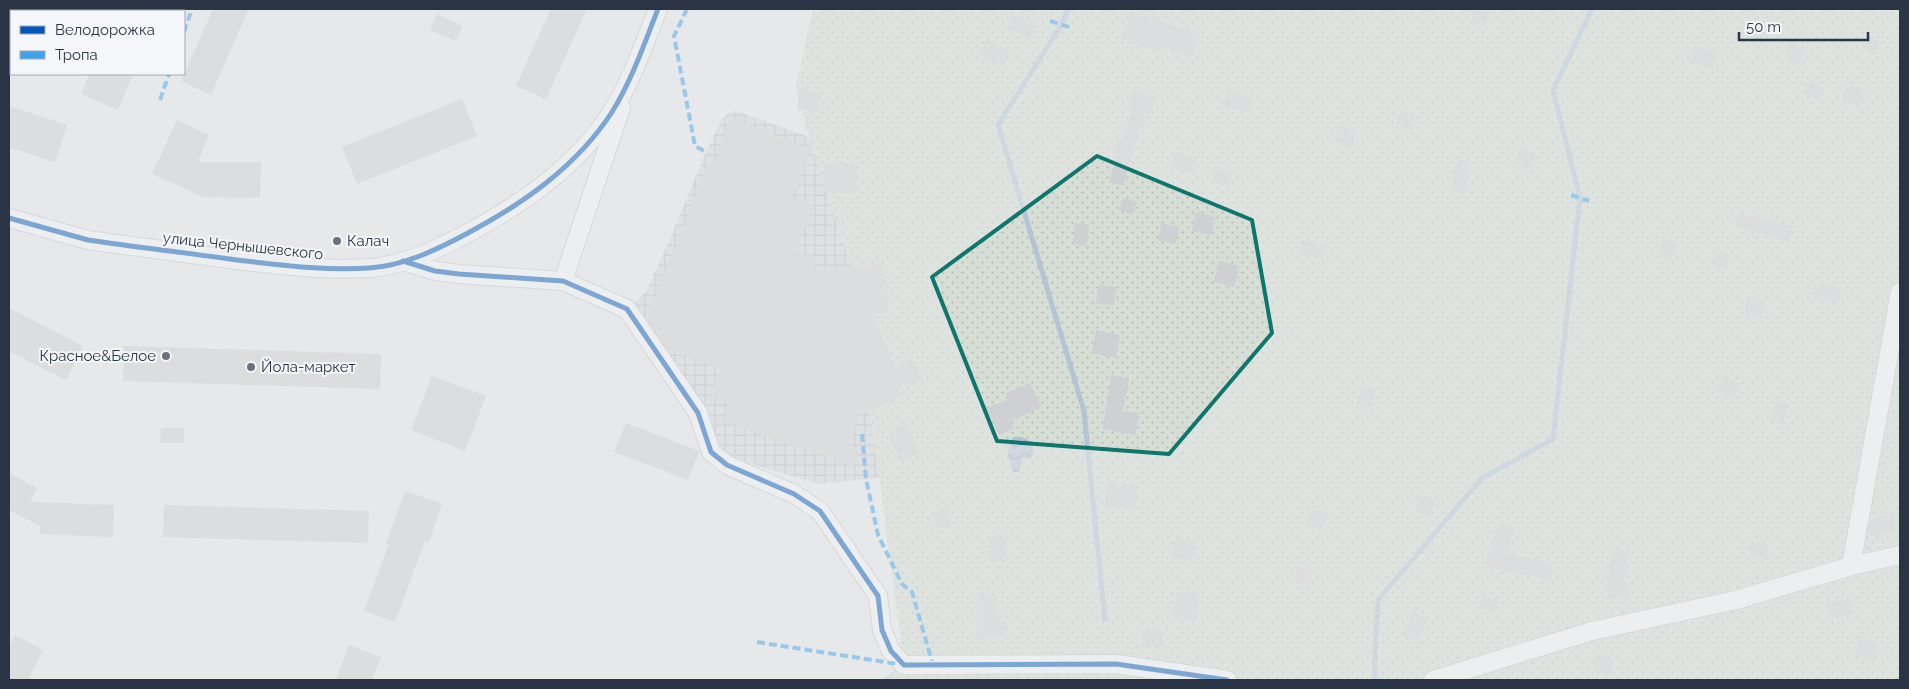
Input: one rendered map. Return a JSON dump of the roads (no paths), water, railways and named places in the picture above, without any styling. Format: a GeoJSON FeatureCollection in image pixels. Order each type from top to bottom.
{"type":"FeatureCollection","features":[{"type":"Feature","properties":{"kind":"street","name":"улица Чернышевского"},"geometry":{"type":"LineString","coordinates":[[9,218],[88,240],[110,244],[293,267],[372,268],[404,261],[444,245],[494,219],[542,188],[569,163],[593,138],[612,112],[631,77],[658,9]]}},
{"type":"Feature","properties":{"kind":"street"},"geometry":{"type":"LineString","coordinates":[[563,281],[631,77]]}},
{"type":"Feature","properties":{"kind":"street"},"geometry":{"type":"LineString","coordinates":[[404,261],[435,271],[563,281],[627,309],[698,413],[711,452],[727,465],[794,494],[820,511],[878,596],[882,630],[891,651],[904,665],[1116,664],[1227,680]]}},
{"type":"Feature","properties":{"kind":"street"},"geometry":{"type":"LineString","coordinates":[[1851,566],[1900,292]]}},
{"type":"Feature","properties":{"kind":"street"},"geometry":{"type":"LineString","coordinates":[[1433,680],[1592,631],[1736,600],[1851,566],[1900,555]]}},
{"type":"Feature","properties":{"kind":"water"},"geometry":{"type":"Polygon","coordinates":[[[1013,437],[1022,437],[1032,442],[1034,453],[1030,458],[1023,458],[1019,472],[1013,472],[1009,463],[1008,450],[1013,437]]]}},
{"type":"Feature","properties":{"kind":"waterway"},"geometry":{"type":"LineString","coordinates":[[1068,9],[1060,27],[998,125],[1084,411],[1105,620]]}},
{"type":"Feature","properties":{"kind":"waterway"},"geometry":{"type":"LineString","coordinates":[[1372,680],[1374,680],[1378,600],[1482,478],[1553,439],[1580,198],[1553,90],[1592,9]]}},
{"type":"Feature","properties":{"kind":"place","name":"Калач"},"geometry":{"type":"Point","coordinates":[337,241]}},
{"type":"Feature","properties":{"kind":"place","name":"Красное&Белое"},"geometry":{"type":"Point","coordinates":[166,356]}},
{"type":"Feature","properties":{"kind":"place","name":"Йола-маркет"},"geometry":{"type":"Point","coordinates":[251,367]}}]}
